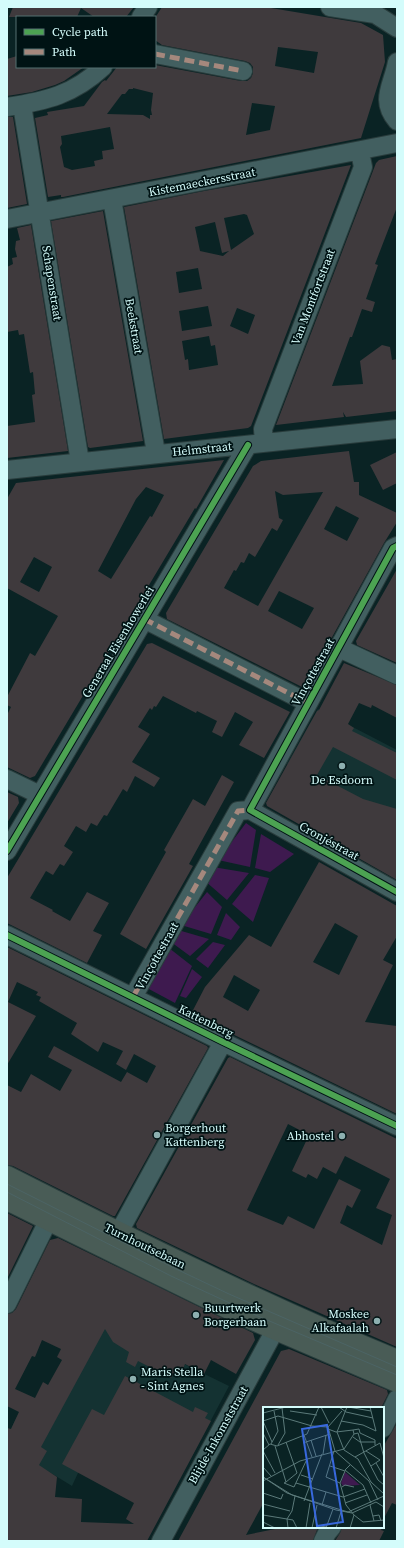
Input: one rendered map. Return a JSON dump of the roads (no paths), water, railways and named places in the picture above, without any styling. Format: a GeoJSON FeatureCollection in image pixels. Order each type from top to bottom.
{"type":"FeatureCollection","features":[{"type":"Feature","properties":{"kind":"main road","name":"Turnhoutsebaan"},"geometry":{"type":"LineString","coordinates":[[7,1177],[397,1381]]}},
{"type":"Feature","properties":{"kind":"main road","name":"Turnhoutsebaan"},"geometry":{"type":"LineString","coordinates":[[7,1199],[130,1260],[280,1321],[397,1361]]}},
{"type":"Feature","properties":{"kind":"street"},"geometry":{"type":"LineString","coordinates":[[142,16],[148,7]]}},
{"type":"Feature","properties":{"kind":"street"},"geometry":{"type":"LineString","coordinates":[[338,8],[375,14],[397,28]]}},
{"type":"Feature","properties":{"kind":"street"},"geometry":{"type":"LineString","coordinates":[[156,54],[243,71]]}},
{"type":"Feature","properties":{"kind":"street"},"geometry":{"type":"LineString","coordinates":[[14,106],[56,97],[70,92],[102,68]]}},
{"type":"Feature","properties":{"kind":"street"},"geometry":{"type":"LineString","coordinates":[[396,69],[388,93],[387,103],[390,113],[397,121]]}},
{"type":"Feature","properties":{"kind":"street","name":"Schapenstraat"},"geometry":{"type":"LineString","coordinates":[[14,106],[40,212],[80,462]]}},
{"type":"Feature","properties":{"kind":"street","name":"Kistemaeckersstraat"},"geometry":{"type":"LineString","coordinates":[[7,219],[397,144]]}},
{"type":"Feature","properties":{"kind":"street","name":"Van Montfortstraat"},"geometry":{"type":"LineString","coordinates":[[256,444],[263,430],[363,167],[360,152]]}},
{"type":"Feature","properties":{"kind":"street","name":"Beekstraat"},"geometry":{"type":"LineString","coordinates":[[112,199],[156,454]]}},
{"type":"Feature","properties":{"kind":"street","name":"Helmstraat"},"geometry":{"type":"LineString","coordinates":[[7,470],[397,429]]}},
{"type":"Feature","properties":{"kind":"street","name":"Generaal Eisenhowerlei"},"geometry":{"type":"LineString","coordinates":[[7,851],[144,619],[256,444]]}},
{"type":"Feature","properties":{"kind":"street","name":"Vinçottestraat"},"geometry":{"type":"LineString","coordinates":[[133,997],[238,811],[250,810],[393,548],[397,546]]}},
{"type":"Feature","properties":{"kind":"street"},"geometry":{"type":"LineString","coordinates":[[144,619],[308,703]]}},
{"type":"Feature","properties":{"kind":"street"},"geometry":{"type":"LineString","coordinates":[[339,648],[397,675]]}},
{"type":"Feature","properties":{"kind":"street"},"geometry":{"type":"LineString","coordinates":[[7,779],[40,796]]}},
{"type":"Feature","properties":{"kind":"street","name":"Cronjéstraat"},"geometry":{"type":"LineString","coordinates":[[250,810],[397,892]]}},
{"type":"Feature","properties":{"kind":"street","name":"Kattenberg"},"geometry":{"type":"LineString","coordinates":[[7,935],[397,1126]]}},
{"type":"Feature","properties":{"kind":"street"},"geometry":{"type":"LineString","coordinates":[[118,1234],[223,1042]]}},
{"type":"Feature","properties":{"kind":"street"},"geometry":{"type":"LineString","coordinates":[[7,1188],[172,1272],[280,1321],[397,1371]]}},
{"type":"Feature","properties":{"kind":"street"},"geometry":{"type":"LineString","coordinates":[[7,1304],[49,1219]]}},
{"type":"Feature","properties":{"kind":"street","name":"Blijde-Inkomststraat"},"geometry":{"type":"LineString","coordinates":[[161,1541],[280,1321]]}},
{"type":"Feature","properties":{"kind":"street"},"geometry":{"type":"LineString","coordinates":[[384,1426],[397,1399]]}},
{"type":"Feature","properties":{"kind":"street"},"geometry":{"type":"LineString","coordinates":[[323,1541],[331,1528]]}},
{"type":"Feature","properties":{"kind":"tram line"},"geometry":{"type":"LineString","coordinates":[[7,1184],[229,1294],[397,1367]]}},
{"type":"Feature","properties":{"kind":"tram line"},"geometry":{"type":"LineString","coordinates":[[7,1192],[171,1276],[260,1317],[397,1375]]}},
{"type":"Feature","properties":{"kind":"place","name":"De Esdoorn"},"geometry":{"type":"Point","coordinates":[342,766]}},
{"type":"Feature","properties":{"kind":"place","name":"Borgerhout Kattenberg"},"geometry":{"type":"Point","coordinates":[157,1135]}},
{"type":"Feature","properties":{"kind":"place","name":"Abhostel"},"geometry":{"type":"Point","coordinates":[342,1136]}},
{"type":"Feature","properties":{"kind":"place","name":"Buurtwerk Borgerbaan"},"geometry":{"type":"Point","coordinates":[196,1315]}},
{"type":"Feature","properties":{"kind":"place","name":"Moskee Alkafaalah"},"geometry":{"type":"Point","coordinates":[377,1321]}},
{"type":"Feature","properties":{"kind":"place","name":"Maris Stella - Sint Agnes"},"geometry":{"type":"Point","coordinates":[133,1379]}}]}
